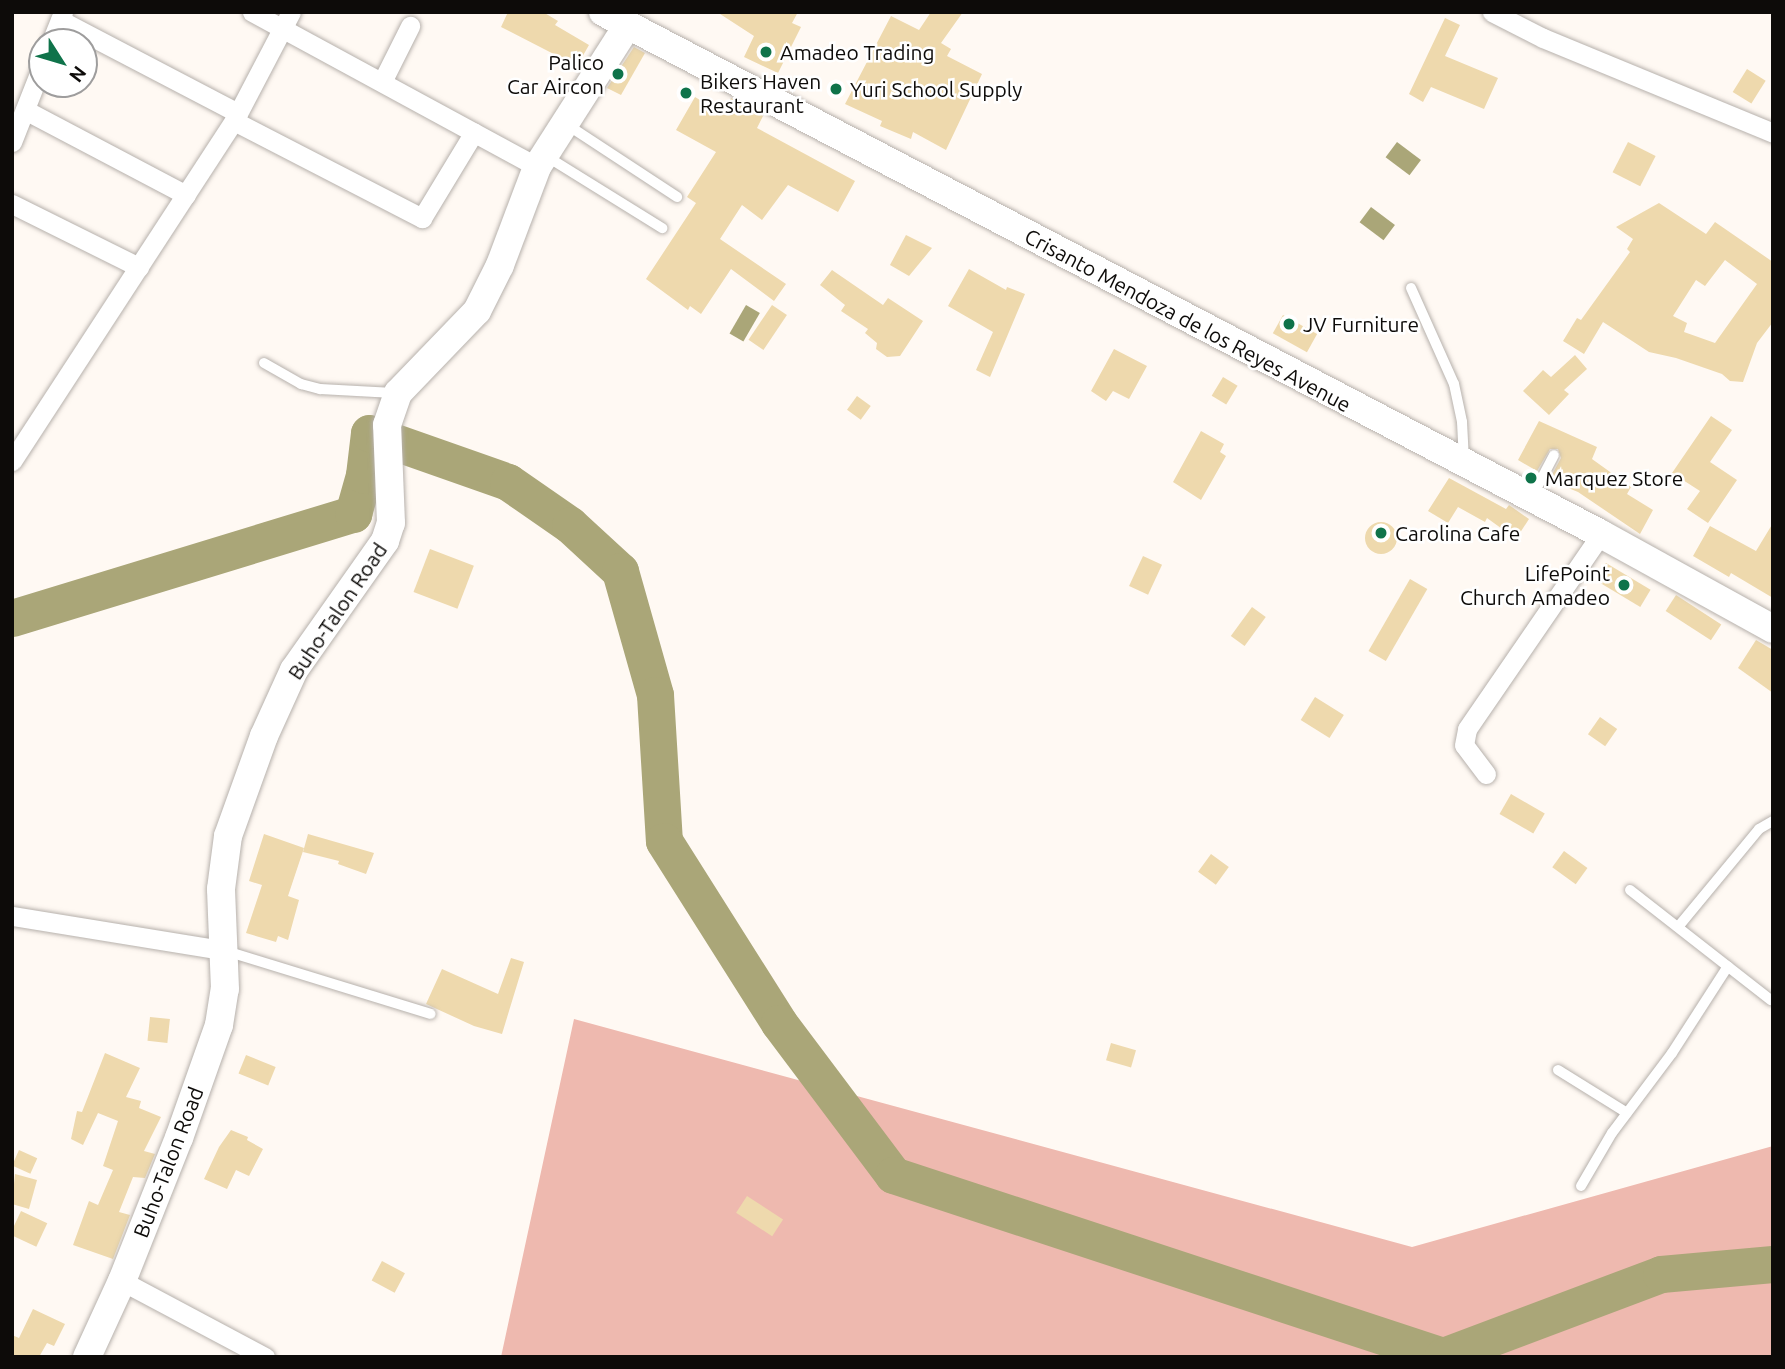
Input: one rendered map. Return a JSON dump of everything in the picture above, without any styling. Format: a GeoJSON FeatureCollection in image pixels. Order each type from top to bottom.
{"type":"FeatureCollection","features":[{"type":"Feature","properties":{"kind":"street"},"geometry":{"type":"LineString","coordinates":[[252,12],[287,21],[382,82],[474,132],[541,161]]}},
{"type":"Feature","properties":{"kind":"street"},"geometry":{"type":"LineString","coordinates":[[1492,12],[1543,37],[1773,134]]}},
{"type":"Feature","properties":{"kind":"street"},"geometry":{"type":"LineString","coordinates":[[62,16],[236,117],[422,218],[474,132]]}},
{"type":"Feature","properties":{"kind":"street","name":"Buho-Talon Road"},"geometry":{"type":"LineString","coordinates":[[87,1357],[122,1281],[219,1025],[225,989],[221,889],[228,836],[264,736],[294,670],[385,541],[391,523],[387,425],[398,393],[477,311],[500,265],[541,161],[565,123],[615,19]]}},
{"type":"Feature","properties":{"kind":"street","name":"Crisanto Mendoza de los Reyes Avenue"},"geometry":{"type":"LineString","coordinates":[[615,19],[1601,534],[1773,629]]}},
{"type":"Feature","properties":{"kind":"street"},"geometry":{"type":"LineString","coordinates":[[12,461],[236,117],[287,21]]}},
{"type":"Feature","properties":{"kind":"street"},"geometry":{"type":"LineString","coordinates":[[382,82],[410,26]]}},
{"type":"Feature","properties":{"kind":"street"},"geometry":{"type":"LineString","coordinates":[[12,142],[29,98]]}},
{"type":"Feature","properties":{"kind":"street"},"geometry":{"type":"LineString","coordinates":[[24,110],[186,195]]}},
{"type":"Feature","properties":{"kind":"street"},"geometry":{"type":"LineString","coordinates":[[12,204],[139,267]]}},
{"type":"Feature","properties":{"kind":"street"},"geometry":{"type":"LineString","coordinates":[[1486,774],[1464,745],[1468,729],[1601,534]]}},
{"type":"Feature","properties":{"kind":"street"},"geometry":{"type":"LineString","coordinates":[[12,916],[222,950]]}},
{"type":"Feature","properties":{"kind":"street"},"geometry":{"type":"LineString","coordinates":[[122,1281],[265,1357]]}},
{"type":"Feature","properties":{"kind":"lane"},"geometry":{"type":"LineString","coordinates":[[565,123],[677,197]]}},
{"type":"Feature","properties":{"kind":"lane"},"geometry":{"type":"LineString","coordinates":[[541,161],[662,228]]}},
{"type":"Feature","properties":{"kind":"lane"},"geometry":{"type":"LineString","coordinates":[[1410,288],[1454,384],[1465,448],[1463,463]]}},
{"type":"Feature","properties":{"kind":"lane"},"geometry":{"type":"LineString","coordinates":[[264,363],[301,384],[320,389],[398,393]]}},
{"type":"Feature","properties":{"kind":"lane"},"geometry":{"type":"LineString","coordinates":[[1532,498],[1554,455]]}},
{"type":"Feature","properties":{"kind":"lane"},"geometry":{"type":"LineString","coordinates":[[1678,927],[1759,829],[1773,821]]}},
{"type":"Feature","properties":{"kind":"lane"},"geometry":{"type":"LineString","coordinates":[[1630,890],[1771,1000]]}},
{"type":"Feature","properties":{"kind":"lane"},"geometry":{"type":"LineString","coordinates":[[222,950],[431,1014]]}},
{"type":"Feature","properties":{"kind":"lane"},"geometry":{"type":"LineString","coordinates":[[1581,1186],[1627,1113],[1672,1053],[1728,966]]}},
{"type":"Feature","properties":{"kind":"lane"},"geometry":{"type":"LineString","coordinates":[[1558,1070],[1627,1113]]}},
{"type":"Feature","properties":{"kind":"shaded area"},"geometry":{"type":"Polygon","coordinates":[[[1397,142],[1421,160],[1410,175],[1386,157],[1397,142]]]}},
{"type":"Feature","properties":{"kind":"shaded area"},"geometry":{"type":"Polygon","coordinates":[[[1371,207],[1395,225],[1384,240],[1360,222],[1371,207]]]}},
{"type":"Feature","properties":{"kind":"shaded area"},"geometry":{"type":"Polygon","coordinates":[[[746,305],[760,313],[743,342],[730,334],[746,305]]]}},
{"type":"Feature","properties":{"kind":"shaded area"},"geometry":{"type":"Polygon","coordinates":[[[574,1019],[1412,1247],[1773,1146],[1773,1357],[501,1357],[574,1019]]]}},
{"type":"Feature","properties":{"kind":"building"},"geometry":{"type":"Polygon","coordinates":[[[508,12],[543,12],[558,21],[555,25],[589,45],[577,66],[501,27],[508,12]]]}},
{"type":"Feature","properties":{"kind":"building"},"geometry":{"type":"Polygon","coordinates":[[[717,12],[798,12],[792,23],[801,27],[778,73],[744,57],[754,36],[717,12]]]}},
{"type":"Feature","properties":{"kind":"building"},"geometry":{"type":"Polygon","coordinates":[[[931,12],[963,12],[941,43],[951,49],[947,56],[982,74],[946,150],[913,132],[911,139],[880,126],[882,121],[845,104],[891,16],[919,30],[931,12]]]}},
{"type":"Feature","properties":{"kind":"building"},"geometry":{"type":"Polygon","coordinates":[[[1445,18],[1460,25],[1445,56],[1498,78],[1484,109],[1431,87],[1423,102],[1409,94],[1445,18]]]}},
{"type":"Feature","properties":{"kind":"building"},"geometry":{"type":"Polygon","coordinates":[[[634,47],[645,53],[621,95],[607,88],[634,47]]]}},
{"type":"Feature","properties":{"kind":"building"},"geometry":{"type":"Polygon","coordinates":[[[1747,69],[1766,81],[1751,104],[1733,92],[1747,69]]]}},
{"type":"Feature","properties":{"kind":"building"},"geometry":{"type":"Polygon","coordinates":[[[695,97],[723,114],[731,98],[763,116],[757,128],[855,181],[838,212],[788,185],[762,220],[742,205],[720,239],[786,284],[774,301],[731,269],[701,314],[690,306],[688,310],[646,279],[696,203],[687,197],[716,152],[676,130],[695,97]]]}},
{"type":"Feature","properties":{"kind":"building"},"geometry":{"type":"Polygon","coordinates":[[[1628,142],[1656,156],[1640,186],[1613,172],[1628,142]]]}},
{"type":"Feature","properties":{"kind":"building"},"geometry":{"type":"Polygon","coordinates":[[[1659,203],[1706,234],[1715,222],[1773,262],[1773,322],[1757,343],[1743,382],[1730,381],[1722,374],[1649,352],[1603,322],[1584,354],[1563,341],[1577,318],[1581,320],[1630,252],[1627,249],[1633,239],[1616,227],[1659,203]],[[1725,260],[1705,286],[1696,280],[1673,316],[1687,323],[1684,332],[1715,343],[1757,284],[1725,260]]]}},
{"type":"Feature","properties":{"kind":"building"},"geometry":{"type":"Polygon","coordinates":[[[906,235],[932,248],[909,276],[890,265],[906,235]]]}},
{"type":"Feature","properties":{"kind":"building"},"geometry":{"type":"Polygon","coordinates":[[[969,269],[1006,290],[1007,287],[1025,294],[990,377],[976,370],[993,332],[948,306],[969,269]]]}},
{"type":"Feature","properties":{"kind":"building"},"geometry":{"type":"Polygon","coordinates":[[[832,270],[883,305],[888,298],[923,321],[900,356],[887,357],[876,349],[877,343],[865,333],[868,329],[841,311],[845,305],[820,285],[832,270]]]}},
{"type":"Feature","properties":{"kind":"building"},"geometry":{"type":"Polygon","coordinates":[[[772,305],[787,315],[763,350],[749,340],[772,305]]]}},
{"type":"Feature","properties":{"kind":"building","name":"JV Furniture"},"geometry":{"type":"Polygon","coordinates":[[[1283,315],[1317,334],[1307,352],[1273,333],[1283,315]]]}},
{"type":"Feature","properties":{"kind":"building"},"geometry":{"type":"Polygon","coordinates":[[[1114,349],[1147,366],[1129,399],[1113,391],[1106,401],[1091,391],[1114,349]]]}},
{"type":"Feature","properties":{"kind":"building"},"geometry":{"type":"Polygon","coordinates":[[[1575,355],[1587,369],[1564,390],[1569,394],[1549,415],[1523,391],[1543,370],[1551,377],[1575,355]]]}},
{"type":"Feature","properties":{"kind":"building"},"geometry":{"type":"Polygon","coordinates":[[[1223,377],[1238,386],[1226,405],[1212,396],[1223,377]]]}},
{"type":"Feature","properties":{"kind":"building"},"geometry":{"type":"Polygon","coordinates":[[[857,396],[871,406],[861,420],[847,410],[857,396]]]}},
{"type":"Feature","properties":{"kind":"building"},"geometry":{"type":"Polygon","coordinates":[[[1711,416],[1732,430],[1710,462],[1737,480],[1708,523],[1687,509],[1700,491],[1672,473],[1711,416]]]}},
{"type":"Feature","properties":{"kind":"building"},"geometry":{"type":"Polygon","coordinates":[[[1539,421],[1597,447],[1592,459],[1631,487],[1627,494],[1653,510],[1640,534],[1578,492],[1549,480],[1561,458],[1558,449],[1550,449],[1537,471],[1518,460],[1539,421]]]}},
{"type":"Feature","properties":{"kind":"building"},"geometry":{"type":"Polygon","coordinates":[[[1201,431],[1224,444],[1220,452],[1226,456],[1201,500],[1173,482],[1201,431]]]}},
{"type":"Feature","properties":{"kind":"building"},"geometry":{"type":"Polygon","coordinates":[[[1449,478],[1506,509],[1509,505],[1529,519],[1516,539],[1487,518],[1485,522],[1458,507],[1448,523],[1428,511],[1449,478]]]}},
{"type":"Feature","properties":{"kind":"building","name":"Carolina Cafe"},"geometry":{"type":"Polygon","coordinates":[[[1381,522],[1392,527],[1397,538],[1392,549],[1381,554],[1370,549],[1365,538],[1370,527],[1381,522]]]}},
{"type":"Feature","properties":{"kind":"building"},"geometry":{"type":"Polygon","coordinates":[[[1773,523],[1773,598],[1731,573],[1729,577],[1693,556],[1710,526],[1756,551],[1773,523]]]}},
{"type":"Feature","properties":{"kind":"building"},"geometry":{"type":"Polygon","coordinates":[[[430,549],[474,566],[457,609],[414,592],[430,549]]]}},
{"type":"Feature","properties":{"kind":"building"},"geometry":{"type":"Polygon","coordinates":[[[1143,556],[1162,565],[1148,595],[1129,586],[1143,556]]]}},
{"type":"Feature","properties":{"kind":"building","name":"LifePoint Church Amadeo"},"geometry":{"type":"Polygon","coordinates":[[[1606,563],[1651,590],[1640,607],[1596,580],[1606,563]]]}},
{"type":"Feature","properties":{"kind":"building"},"geometry":{"type":"Polygon","coordinates":[[[1410,579],[1427,589],[1386,661],[1368,651],[1410,579]]]}},
{"type":"Feature","properties":{"kind":"building"},"geometry":{"type":"Polygon","coordinates":[[[1676,595],[1721,624],[1711,640],[1666,611],[1676,595]]]}},
{"type":"Feature","properties":{"kind":"building"},"geometry":{"type":"Polygon","coordinates":[[[1252,607],[1266,617],[1245,646],[1231,636],[1252,607]]]}},
{"type":"Feature","properties":{"kind":"building"},"geometry":{"type":"Polygon","coordinates":[[[1756,640],[1773,650],[1773,693],[1738,668],[1756,640]]]}},
{"type":"Feature","properties":{"kind":"building"},"geometry":{"type":"Polygon","coordinates":[[[1315,697],[1344,715],[1330,738],[1301,720],[1315,697]]]}},
{"type":"Feature","properties":{"kind":"building"},"geometry":{"type":"Polygon","coordinates":[[[1600,717],[1617,729],[1605,746],[1588,734],[1600,717]]]}},
{"type":"Feature","properties":{"kind":"building"},"geometry":{"type":"Polygon","coordinates":[[[1511,794],[1545,814],[1533,833],[1500,814],[1511,794]]]}},
{"type":"Feature","properties":{"kind":"building"},"geometry":{"type":"Polygon","coordinates":[[[264,834],[304,848],[288,896],[299,900],[288,940],[278,936],[276,942],[246,933],[262,885],[249,881],[264,834]]]}},
{"type":"Feature","properties":{"kind":"building"},"geometry":{"type":"Polygon","coordinates":[[[308,834],[374,853],[366,874],[338,864],[339,861],[303,852],[308,834]]]}},
{"type":"Feature","properties":{"kind":"building"},"geometry":{"type":"Polygon","coordinates":[[[1564,851],[1587,868],[1576,884],[1552,867],[1564,851]]]}},
{"type":"Feature","properties":{"kind":"building"},"geometry":{"type":"Polygon","coordinates":[[[1211,854],[1229,867],[1216,885],[1198,872],[1211,854]]]}},
{"type":"Feature","properties":{"kind":"building"},"geometry":{"type":"Polygon","coordinates":[[[511,958],[524,962],[502,1034],[474,1026],[426,1004],[442,969],[498,994],[511,958]]]}},
{"type":"Feature","properties":{"kind":"building"},"geometry":{"type":"Polygon","coordinates":[[[150,1017],[170,1019],[167,1043],[147,1041],[150,1017]]]}},
{"type":"Feature","properties":{"kind":"building"},"geometry":{"type":"Polygon","coordinates":[[[1111,1043],[1136,1050],[1131,1067],[1106,1060],[1111,1043]]]}},
{"type":"Feature","properties":{"kind":"building"},"geometry":{"type":"Polygon","coordinates":[[[105,1053],[140,1068],[126,1097],[141,1101],[139,1108],[161,1117],[144,1151],[155,1154],[145,1178],[133,1177],[119,1212],[130,1215],[113,1259],[73,1245],[89,1201],[98,1205],[113,1170],[103,1166],[118,1121],[98,1113],[83,1145],[71,1139],[77,1111],[82,1112],[105,1053]]]}},
{"type":"Feature","properties":{"kind":"building"},"geometry":{"type":"Polygon","coordinates":[[[246,1055],[276,1067],[268,1086],[239,1074],[246,1055]]]}},
{"type":"Feature","properties":{"kind":"building"},"geometry":{"type":"Polygon","coordinates":[[[231,1130],[248,1137],[247,1140],[263,1149],[249,1176],[236,1170],[227,1189],[204,1179],[219,1147],[231,1130]]]}},
{"type":"Feature","properties":{"kind":"building"},"geometry":{"type":"Polygon","coordinates":[[[19,1150],[37,1158],[30,1174],[12,1166],[19,1150]]]}},
{"type":"Feature","properties":{"kind":"building"},"geometry":{"type":"Polygon","coordinates":[[[15,1174],[37,1180],[29,1209],[12,1204],[15,1174]]]}},
{"type":"Feature","properties":{"kind":"building"},"geometry":{"type":"Polygon","coordinates":[[[747,1196],[783,1219],[772,1236],[736,1213],[747,1196]]]}},
{"type":"Feature","properties":{"kind":"building"},"geometry":{"type":"Polygon","coordinates":[[[21,1211],[47,1223],[36,1247],[12,1235],[21,1211]]]}},
{"type":"Feature","properties":{"kind":"building"},"geometry":{"type":"Polygon","coordinates":[[[382,1261],[405,1273],[395,1293],[372,1280],[382,1261]]]}},
{"type":"Feature","properties":{"kind":"building"},"geometry":{"type":"Polygon","coordinates":[[[33,1309],[65,1324],[54,1346],[47,1343],[39,1357],[12,1357],[12,1335],[19,1338],[33,1309]]]}},
{"type":"Feature","properties":{"kind":"waterway"},"geometry":{"type":"LineString","coordinates":[[12,618],[353,514],[364,475],[369,433],[508,482],[570,525],[620,571],[655,695],[664,841],[779,1023],[893,1175],[1443,1356],[1661,1274],[1773,1264]]}},
{"type":"Feature","properties":{"kind":"place","name":"Amadeo Trading"},"geometry":{"type":"Point","coordinates":[766,52]}},
{"type":"Feature","properties":{"kind":"place","name":"Palico Car Aircon"},"geometry":{"type":"Point","coordinates":[618,74]}},
{"type":"Feature","properties":{"kind":"place","name":"Yuri School Supply"},"geometry":{"type":"Point","coordinates":[836,89]}},
{"type":"Feature","properties":{"kind":"place","name":"Bikers Haven Restaurant"},"geometry":{"type":"Point","coordinates":[686,93]}},
{"type":"Feature","properties":{"kind":"place","name":"JV Furniture"},"geometry":{"type":"Point","coordinates":[1289,324]}},
{"type":"Feature","properties":{"kind":"place","name":"Marquez Store"},"geometry":{"type":"Point","coordinates":[1531,478]}},
{"type":"Feature","properties":{"kind":"place","name":"Carolina Cafe"},"geometry":{"type":"Point","coordinates":[1381,533]}},
{"type":"Feature","properties":{"kind":"place","name":"LifePoint Church Amadeo"},"geometry":{"type":"Point","coordinates":[1624,585]}}]}
